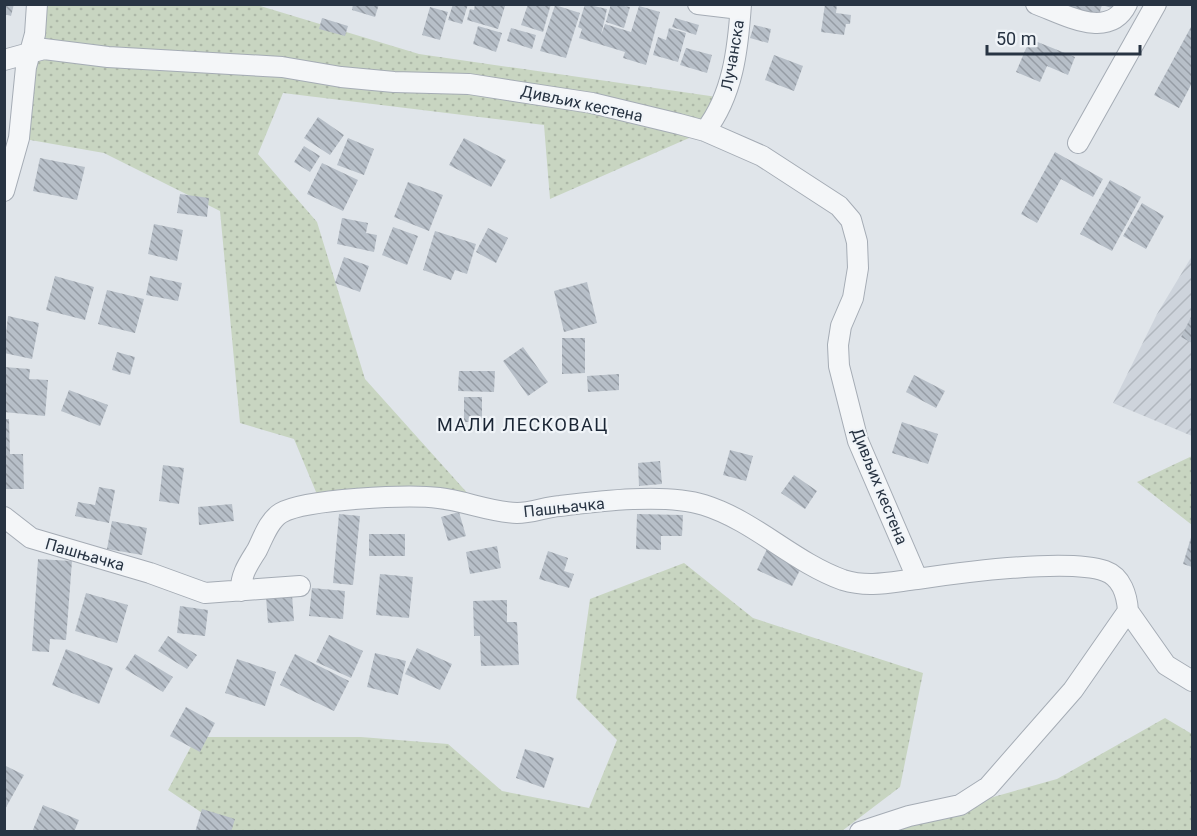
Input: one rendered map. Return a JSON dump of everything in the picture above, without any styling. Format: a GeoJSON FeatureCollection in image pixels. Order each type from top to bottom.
{"type":"FeatureCollection","features":[{"type":"Feature","properties":{"kind":"street"},"geometry":{"type":"LineString","coordinates":[[4,191],[19,138],[25,76],[35,34],[37,4]]}},
{"type":"Feature","properties":{"kind":"street","name":"Лучанска"},"geometry":{"type":"LineString","coordinates":[[698,4],[740,7],[731,80],[715,117],[705,130]]}},
{"type":"Feature","properties":{"kind":"street"},"geometry":{"type":"LineString","coordinates":[[1036,4],[1090,23],[1100,24],[1118,18],[1127,4]]}},
{"type":"Feature","properties":{"kind":"street"},"geometry":{"type":"LineString","coordinates":[[1078,143],[1156,4]]}},
{"type":"Feature","properties":{"kind":"street","name":"Дивљих кестена"},"geometry":{"type":"LineString","coordinates":[[4,60],[44,49],[108,57],[282,67],[341,77],[394,82],[469,84],[592,104],[705,130],[762,156],[839,206],[850,220],[857,242],[858,268],[853,298],[839,335],[839,366],[858,441],[917,578]]}},
{"type":"Feature","properties":{"kind":"street","name":"Пашњачка"},"geometry":{"type":"LineString","coordinates":[[241,591],[242,576],[269,526],[279,514],[290,509],[321,504],[394,497],[437,498],[517,513],[562,505],[633,500],[677,500],[703,505],[746,523],[818,569],[842,579],[870,586],[917,578]]}},
{"type":"Feature","properties":{"kind":"street","name":"Пашњачка"},"geometry":{"type":"LineString","coordinates":[[4,517],[31,538],[150,573],[190,590],[212,594],[300,586]]}},
{"type":"Feature","properties":{"kind":"street"},"geometry":{"type":"LineString","coordinates":[[917,578],[1059,567],[1105,572],[1115,578],[1126,594],[1128,611],[1166,665],[1192,681]]}},
{"type":"Feature","properties":{"kind":"street"},"geometry":{"type":"LineString","coordinates":[[860,831],[909,816],[960,805],[988,787],[1073,690],[1128,611]]}},
{"type":"Feature","properties":{"kind":"shaded area"},"geometry":{"type":"Polygon","coordinates":[[[1192,256],[1192,436],[1113,403],[1157,314],[1192,256]]]}},
{"type":"Feature","properties":{"kind":"green space"},"geometry":{"type":"Polygon","coordinates":[[[37,5],[257,5],[419,54],[724,98],[705,131],[550,199],[544,125],[283,93],[258,154],[317,222],[365,379],[479,506],[321,504],[294,439],[240,423],[220,211],[104,153],[19,138],[37,5]]]}},
{"type":"Feature","properties":{"kind":"green space"},"geometry":{"type":"Polygon","coordinates":[[[1192,456],[1192,525],[1137,482],[1192,456]]]}},
{"type":"Feature","properties":{"kind":"green space"},"geometry":{"type":"Polygon","coordinates":[[[684,563],[753,618],[923,673],[900,787],[842,831],[229,831],[168,790],[196,737],[361,737],[448,744],[502,791],[589,808],[617,740],[576,698],[590,599],[684,563]]]}},
{"type":"Feature","properties":{"kind":"green space"},"geometry":{"type":"Polygon","coordinates":[[[1165,718],[1192,734],[1192,831],[870,832],[1057,779],[1165,718]]]}},
{"type":"Feature","properties":{"kind":"building"},"geometry":{"type":"Polygon","coordinates":[[[4,4],[14,4],[11,16],[4,14],[4,4]]]}},
{"type":"Feature","properties":{"kind":"building"},"geometry":{"type":"Polygon","coordinates":[[[353,4],[379,4],[375,17],[352,10],[353,4]]]}},
{"type":"Feature","properties":{"kind":"building"},"geometry":{"type":"Polygon","coordinates":[[[453,4],[468,4],[462,24],[448,20],[453,4]]]}},
{"type":"Feature","properties":{"kind":"building"},"geometry":{"type":"Polygon","coordinates":[[[475,4],[505,6],[498,29],[467,20],[470,9],[474,10],[475,4]]]}},
{"type":"Feature","properties":{"kind":"building"},"geometry":{"type":"Polygon","coordinates":[[[528,4],[551,4],[543,32],[521,25],[528,4]]]}},
{"type":"Feature","properties":{"kind":"building"},"geometry":{"type":"Polygon","coordinates":[[[585,4],[607,9],[601,35],[605,24],[631,32],[639,6],[660,12],[646,65],[623,58],[625,52],[579,38],[582,29],[578,27],[585,4]]]}},
{"type":"Feature","properties":{"kind":"building"},"geometry":{"type":"Polygon","coordinates":[[[611,4],[630,7],[624,28],[606,22],[611,4]]]}},
{"type":"Feature","properties":{"kind":"building"},"geometry":{"type":"Polygon","coordinates":[[[825,4],[837,4],[836,13],[851,15],[850,24],[846,24],[844,35],[821,32],[825,4]]]}},
{"type":"Feature","properties":{"kind":"building"},"geometry":{"type":"Polygon","coordinates":[[[1047,4],[1120,4],[1118,10],[1102,5],[1097,21],[1047,4]]]}},
{"type":"Feature","properties":{"kind":"building"},"geometry":{"type":"Polygon","coordinates":[[[555,5],[580,13],[566,58],[540,51],[555,5]]]}},
{"type":"Feature","properties":{"kind":"building"},"geometry":{"type":"Polygon","coordinates":[[[430,7],[448,12],[440,40],[422,35],[430,7]]]}},
{"type":"Feature","properties":{"kind":"building"},"geometry":{"type":"Polygon","coordinates":[[[322,18],[348,26],[345,36],[319,29],[322,18]]]}},
{"type":"Feature","properties":{"kind":"building"},"geometry":{"type":"Polygon","coordinates":[[[675,18],[699,25],[696,35],[672,27],[675,18]]]}},
{"type":"Feature","properties":{"kind":"building"},"geometry":{"type":"Polygon","coordinates":[[[754,25],[771,29],[768,43],[750,38],[754,25]]]}},
{"type":"Feature","properties":{"kind":"building"},"geometry":{"type":"Polygon","coordinates":[[[1192,25],[1192,83],[1179,108],[1154,95],[1192,25]]]}},
{"type":"Feature","properties":{"kind":"building"},"geometry":{"type":"Polygon","coordinates":[[[478,26],[502,33],[496,52],[473,44],[478,26]]]}},
{"type":"Feature","properties":{"kind":"building"},"geometry":{"type":"Polygon","coordinates":[[[511,28],[536,35],[532,49],[507,41],[511,28]]]}},
{"type":"Feature","properties":{"kind":"building"},"geometry":{"type":"Polygon","coordinates":[[[669,28],[686,33],[678,62],[653,55],[658,37],[666,40],[669,28]]]}},
{"type":"Feature","properties":{"kind":"building"},"geometry":{"type":"Polygon","coordinates":[[[1030,39],[1075,57],[1068,75],[1047,66],[1040,82],[1016,72],[1030,39]]]}},
{"type":"Feature","properties":{"kind":"building"},"geometry":{"type":"Polygon","coordinates":[[[686,48],[712,55],[707,73],[680,65],[686,48]]]}},
{"type":"Feature","properties":{"kind":"building"},"geometry":{"type":"Polygon","coordinates":[[[774,55],[803,66],[794,91],[765,80],[774,55]]]}},
{"type":"Feature","properties":{"kind":"building"},"geometry":{"type":"Polygon","coordinates":[[[318,117],[344,135],[330,155],[304,138],[318,117]]]}},
{"type":"Feature","properties":{"kind":"building"},"geometry":{"type":"Polygon","coordinates":[[[348,138],[374,149],[364,175],[337,165],[348,138]]]}},
{"type":"Feature","properties":{"kind":"building"},"geometry":{"type":"Polygon","coordinates":[[[464,138],[506,160],[491,187],[449,165],[464,138]]]}},
{"type":"Feature","properties":{"kind":"building"},"geometry":{"type":"Polygon","coordinates":[[[304,146],[320,156],[310,172],[294,162],[304,146]]]}},
{"type":"Feature","properties":{"kind":"building"},"geometry":{"type":"Polygon","coordinates":[[[1055,152],[1103,179],[1093,197],[1061,179],[1037,223],[1021,214],[1055,152]]]}},
{"type":"Feature","properties":{"kind":"building"},"geometry":{"type":"Polygon","coordinates":[[[40,158],[85,167],[77,200],[33,191],[40,158]]]}},
{"type":"Feature","properties":{"kind":"building"},"geometry":{"type":"Polygon","coordinates":[[[322,163],[358,180],[343,211],[307,194],[322,163]]]}},
{"type":"Feature","properties":{"kind":"building"},"geometry":{"type":"Polygon","coordinates":[[[1110,180],[1141,197],[1112,251],[1080,234],[1110,180]]]}},
{"type":"Feature","properties":{"kind":"building"},"geometry":{"type":"Polygon","coordinates":[[[408,182],[443,195],[429,231],[394,217],[408,182]]]}},
{"type":"Feature","properties":{"kind":"building"},"geometry":{"type":"Polygon","coordinates":[[[180,194],[209,198],[207,217],[177,213],[180,194]]]}},
{"type":"Feature","properties":{"kind":"building"},"geometry":{"type":"Polygon","coordinates":[[[1142,203],[1164,216],[1146,249],[1123,236],[1142,203]]]}},
{"type":"Feature","properties":{"kind":"building"},"geometry":{"type":"Polygon","coordinates":[[[342,218],[368,223],[366,233],[377,235],[374,252],[337,244],[342,218]]]}},
{"type":"Feature","properties":{"kind":"building"},"geometry":{"type":"Polygon","coordinates":[[[154,224],[183,230],[177,261],[148,254],[154,224]]]}},
{"type":"Feature","properties":{"kind":"building"},"geometry":{"type":"Polygon","coordinates":[[[393,227],[418,236],[407,265],[382,255],[393,227]]]}},
{"type":"Feature","properties":{"kind":"building"},"geometry":{"type":"Polygon","coordinates":[[[488,228],[508,238],[496,263],[476,252],[488,228]]]}},
{"type":"Feature","properties":{"kind":"building"},"geometry":{"type":"Polygon","coordinates":[[[435,231],[476,244],[467,274],[455,270],[451,280],[423,270],[435,231]]]}},
{"type":"Feature","properties":{"kind":"building"},"geometry":{"type":"Polygon","coordinates":[[[344,257],[369,266],[360,292],[335,283],[344,257]]]}},
{"type":"Feature","properties":{"kind":"building"},"geometry":{"type":"Polygon","coordinates":[[[55,276],[94,287],[85,320],[46,310],[55,276]]]}},
{"type":"Feature","properties":{"kind":"building"},"geometry":{"type":"Polygon","coordinates":[[[150,276],[182,283],[178,301],[146,295],[150,276]]]}},
{"type":"Feature","properties":{"kind":"building"},"geometry":{"type":"Polygon","coordinates":[[[587,282],[597,323],[564,332],[554,291],[587,282]]]}},
{"type":"Feature","properties":{"kind":"building"},"geometry":{"type":"Polygon","coordinates":[[[107,290],[144,299],[135,333],[98,324],[107,290]]]}},
{"type":"Feature","properties":{"kind":"building"},"geometry":{"type":"Polygon","coordinates":[[[1192,315],[1192,343],[1181,337],[1192,315]]]}},
{"type":"Feature","properties":{"kind":"building"},"geometry":{"type":"Polygon","coordinates":[[[8,316],[39,323],[32,359],[4,353],[8,316]]]}},
{"type":"Feature","properties":{"kind":"building"},"geometry":{"type":"Polygon","coordinates":[[[562,338],[585,338],[585,373],[562,374],[562,338]]]}},
{"type":"Feature","properties":{"kind":"building"},"geometry":{"type":"Polygon","coordinates":[[[523,347],[548,382],[528,396],[503,361],[523,347]]]}},
{"type":"Feature","properties":{"kind":"building"},"geometry":{"type":"Polygon","coordinates":[[[117,352],[135,357],[130,375],[112,370],[117,352]]]}},
{"type":"Feature","properties":{"kind":"building"},"geometry":{"type":"Polygon","coordinates":[[[4,367],[30,369],[29,379],[48,380],[45,416],[4,412],[4,367]]]}},
{"type":"Feature","properties":{"kind":"building"},"geometry":{"type":"Polygon","coordinates":[[[459,371],[495,371],[494,392],[458,391],[459,371]]]}},
{"type":"Feature","properties":{"kind":"building"},"geometry":{"type":"Polygon","coordinates":[[[619,374],[619,390],[588,392],[587,376],[619,374]]]}},
{"type":"Feature","properties":{"kind":"building"},"geometry":{"type":"Polygon","coordinates":[[[914,375],[945,391],[936,408],[906,392],[914,375]]]}},
{"type":"Feature","properties":{"kind":"building"},"geometry":{"type":"Polygon","coordinates":[[[69,390],[108,405],[100,426],[61,411],[69,390]]]}},
{"type":"Feature","properties":{"kind":"building"},"geometry":{"type":"Polygon","coordinates":[[[464,397],[482,397],[482,422],[464,422],[464,397]]]}},
{"type":"Feature","properties":{"kind":"building"},"geometry":{"type":"Polygon","coordinates":[[[4,419],[9,419],[10,454],[23,454],[24,489],[4,489],[4,419]]]}},
{"type":"Feature","properties":{"kind":"building"},"geometry":{"type":"Polygon","coordinates":[[[902,422],[938,434],[928,464],[892,453],[902,422]]]}},
{"type":"Feature","properties":{"kind":"building"},"geometry":{"type":"Polygon","coordinates":[[[730,450],[753,456],[746,481],[723,475],[730,450]]]}},
{"type":"Feature","properties":{"kind":"building"},"geometry":{"type":"Polygon","coordinates":[[[660,461],[662,484],[639,486],[638,463],[660,461]]]}},
{"type":"Feature","properties":{"kind":"building"},"geometry":{"type":"Polygon","coordinates":[[[163,465],[184,468],[179,504],[159,501],[163,465]]]}},
{"type":"Feature","properties":{"kind":"building"},"geometry":{"type":"Polygon","coordinates":[[[794,475],[817,491],[805,509],[781,493],[794,475]]]}},
{"type":"Feature","properties":{"kind":"building"},"geometry":{"type":"Polygon","coordinates":[[[99,487],[115,490],[109,523],[75,516],[78,502],[95,505],[99,487]]]}},
{"type":"Feature","properties":{"kind":"building"},"geometry":{"type":"Polygon","coordinates":[[[232,504],[234,521],[199,525],[198,507],[232,504]]]}},
{"type":"Feature","properties":{"kind":"building"},"geometry":{"type":"Polygon","coordinates":[[[459,512],[466,536],[448,541],[441,517],[459,512]]]}},
{"type":"Feature","properties":{"kind":"building"},"geometry":{"type":"Polygon","coordinates":[[[339,514],[360,516],[353,585],[333,583],[339,514]]]}},
{"type":"Feature","properties":{"kind":"building"},"geometry":{"type":"Polygon","coordinates":[[[637,514],[683,515],[682,536],[661,536],[661,550],[636,549],[637,514]]]}},
{"type":"Feature","properties":{"kind":"building"},"geometry":{"type":"Polygon","coordinates":[[[112,521],[147,528],[142,555],[107,549],[112,521]]]}},
{"type":"Feature","properties":{"kind":"building"},"geometry":{"type":"Polygon","coordinates":[[[369,534],[405,534],[405,556],[369,556],[369,534]]]}},
{"type":"Feature","properties":{"kind":"building"},"geometry":{"type":"Polygon","coordinates":[[[1192,534],[1192,567],[1183,564],[1192,534]]]}},
{"type":"Feature","properties":{"kind":"building"},"geometry":{"type":"Polygon","coordinates":[[[497,546],[501,568],[470,574],[466,552],[497,546]]]}},
{"type":"Feature","properties":{"kind":"building"},"geometry":{"type":"Polygon","coordinates":[[[767,549],[802,566],[792,586],[757,570],[767,549]]]}},
{"type":"Feature","properties":{"kind":"building"},"geometry":{"type":"Polygon","coordinates":[[[548,551],[568,558],[564,571],[574,574],[569,588],[539,579],[548,551]]]}},
{"type":"Feature","properties":{"kind":"building"},"geometry":{"type":"Polygon","coordinates":[[[38,559],[72,561],[66,640],[50,639],[49,652],[32,651],[38,559]]]}},
{"type":"Feature","properties":{"kind":"building"},"geometry":{"type":"Polygon","coordinates":[[[380,574],[413,577],[409,618],[376,615],[380,574]]]}},
{"type":"Feature","properties":{"kind":"building"},"geometry":{"type":"Polygon","coordinates":[[[312,588],[345,591],[343,619],[309,616],[312,588]]]}},
{"type":"Feature","properties":{"kind":"building"},"geometry":{"type":"Polygon","coordinates":[[[86,593],[128,605],[117,643],[75,631],[86,593]]]}},
{"type":"Feature","properties":{"kind":"building"},"geometry":{"type":"Polygon","coordinates":[[[292,595],[294,621],[268,623],[266,597],[292,595]]]}},
{"type":"Feature","properties":{"kind":"building"},"geometry":{"type":"Polygon","coordinates":[[[507,600],[507,622],[517,622],[519,665],[481,666],[480,636],[474,636],[473,601],[507,600]]]}},
{"type":"Feature","properties":{"kind":"building"},"geometry":{"type":"Polygon","coordinates":[[[180,606],[208,610],[205,636],[177,633],[180,606]]]}},
{"type":"Feature","properties":{"kind":"building"},"geometry":{"type":"Polygon","coordinates":[[[329,635],[363,651],[351,678],[316,662],[329,635]]]}},
{"type":"Feature","properties":{"kind":"building"},"geometry":{"type":"Polygon","coordinates":[[[168,636],[197,655],[187,669],[158,651],[168,636]]]}},
{"type":"Feature","properties":{"kind":"building"},"geometry":{"type":"Polygon","coordinates":[[[417,648],[452,664],[440,690],[405,674],[417,648]]]}},
{"type":"Feature","properties":{"kind":"building"},"geometry":{"type":"Polygon","coordinates":[[[66,649],[113,668],[99,704],[52,685],[66,649]]]}},
{"type":"Feature","properties":{"kind":"building"},"geometry":{"type":"Polygon","coordinates":[[[375,653],[406,661],[398,695],[367,687],[375,653]]]}},
{"type":"Feature","properties":{"kind":"building"},"geometry":{"type":"Polygon","coordinates":[[[135,654],[173,677],[163,692],[125,669],[135,654]]]}},
{"type":"Feature","properties":{"kind":"building"},"geometry":{"type":"Polygon","coordinates":[[[295,654],[349,681],[334,711],[280,685],[295,654]]]}},
{"type":"Feature","properties":{"kind":"building"},"geometry":{"type":"Polygon","coordinates":[[[237,659],[276,672],[265,706],[225,693],[237,659]]]}},
{"type":"Feature","properties":{"kind":"building"},"geometry":{"type":"Polygon","coordinates":[[[186,707],[215,723],[200,752],[170,736],[186,707]]]}},
{"type":"Feature","properties":{"kind":"building"},"geometry":{"type":"Polygon","coordinates":[[[525,749],[554,758],[544,788],[516,778],[525,749]]]}},
{"type":"Feature","properties":{"kind":"building"},"geometry":{"type":"Polygon","coordinates":[[[4,765],[24,775],[4,811],[4,765]]]}},
{"type":"Feature","properties":{"kind":"building"},"geometry":{"type":"Polygon","coordinates":[[[43,805],[79,820],[74,832],[32,832],[43,805]]]}},
{"type":"Feature","properties":{"kind":"building"},"geometry":{"type":"Polygon","coordinates":[[[202,809],[235,819],[231,832],[195,832],[202,809]]]}},
{"type":"Feature","properties":{"kind":"district","name":"МАЛИ ЛЕСКОВАЦ"},"geometry":{"type":"Point","coordinates":[523,425]}}]}
